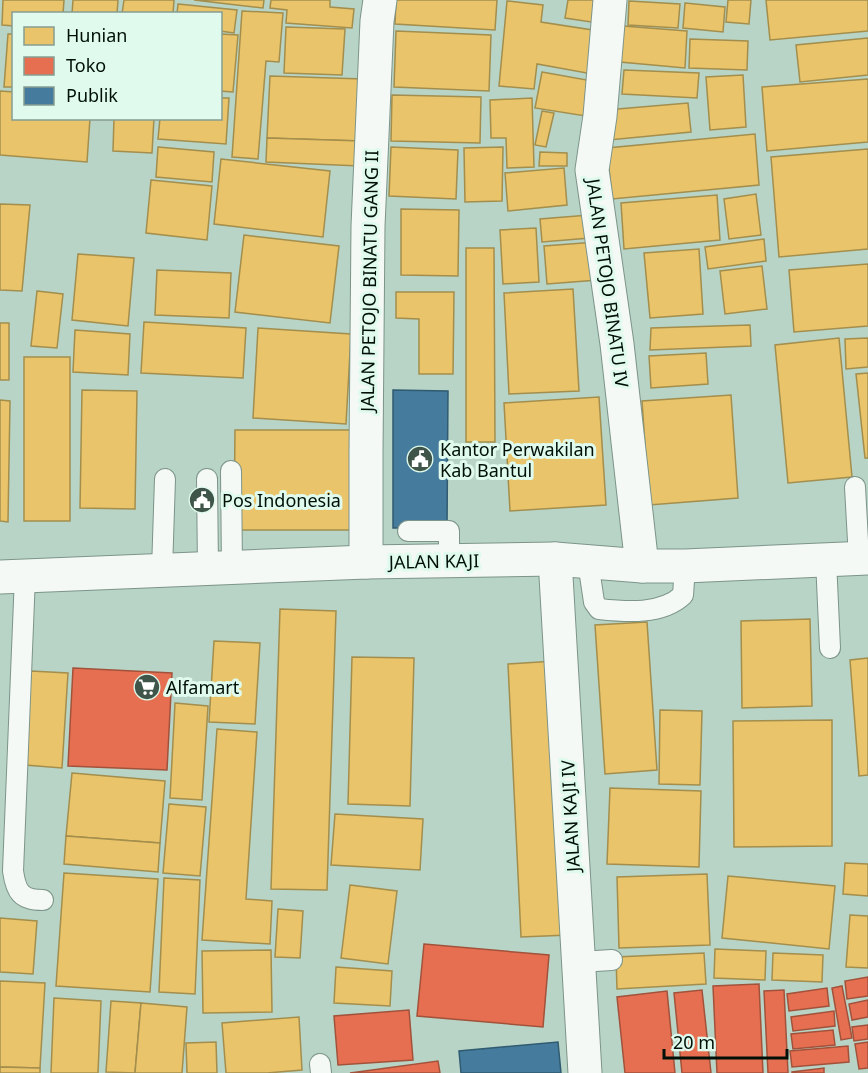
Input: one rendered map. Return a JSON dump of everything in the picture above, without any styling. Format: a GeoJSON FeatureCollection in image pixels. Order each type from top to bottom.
{"type":"FeatureCollection","features":[{"type":"Feature","properties":{"kind":"street","name":"JALAN PETOJO BINATU GANG II"},"geometry":{"type":"LineString","coordinates":[[366,562],[368,226],[377,21],[380,0]]}},
{"type":"Feature","properties":{"kind":"street","name":"JALAN PETOJO BINATU IV"},"geometry":{"type":"LineString","coordinates":[[610,0],[600,116],[592,170],[617,344],[642,566]]}},
{"type":"Feature","properties":{"kind":"street","name":"JALAN KAJI"},"geometry":{"type":"LineString","coordinates":[[6,581],[162,570],[366,562],[555,559],[642,566],[685,566],[863,558]]}},
{"type":"Feature","properties":{"kind":"street","name":"JALAN KAJI IV"},"geometry":{"type":"LineString","coordinates":[[555,559],[585,1073]]}},
{"type":"Feature","properties":{"kind":"lane"},"geometry":{"type":"LineString","coordinates":[[220,568],[231,471]]}},
{"type":"Feature","properties":{"kind":"lane"},"geometry":{"type":"LineString","coordinates":[[162,570],[165,479]]}},
{"type":"Feature","properties":{"kind":"lane"},"geometry":{"type":"LineString","coordinates":[[207,479],[220,568]]}},
{"type":"Feature","properties":{"kind":"lane"},"geometry":{"type":"LineString","coordinates":[[855,487],[863,558]]}},
{"type":"Feature","properties":{"kind":"lane"},"geometry":{"type":"LineString","coordinates":[[408,531],[449,531],[449,561]]}},
{"type":"Feature","properties":{"kind":"lane"},"geometry":{"type":"LineString","coordinates":[[826,560],[830,648]]}},
{"type":"Feature","properties":{"kind":"lane"},"geometry":{"type":"LineString","coordinates":[[588,562],[594,602],[599,609],[620,612],[653,609],[677,600],[683,594],[685,566]]}},
{"type":"Feature","properties":{"kind":"lane"},"geometry":{"type":"LineString","coordinates":[[6,581],[14,882],[19,893],[30,900],[43,900]]}},
{"type":"Feature","properties":{"kind":"lane"},"geometry":{"type":"LineString","coordinates":[[579,962],[612,960]]}},
{"type":"Feature","properties":{"kind":"building: Hunian"},"geometry":{"type":"Polygon","coordinates":[[[3,0],[64,0],[63,12],[12,12],[12,26],[2,25],[3,0]]]}},
{"type":"Feature","properties":{"kind":"building: Hunian"},"geometry":{"type":"Polygon","coordinates":[[[73,0],[118,0],[117,12],[72,12],[73,0]]]}},
{"type":"Feature","properties":{"kind":"building: Hunian"},"geometry":{"type":"Polygon","coordinates":[[[124,0],[174,0],[173,12],[122,12],[124,0]]]}},
{"type":"Feature","properties":{"kind":"building: Hunian"},"geometry":{"type":"Polygon","coordinates":[[[194,0],[264,0],[263,8],[194,0]]]}},
{"type":"Feature","properties":{"kind":"building: Hunian"},"geometry":{"type":"Polygon","coordinates":[[[271,0],[330,0],[330,7],[354,9],[352,28],[286,23],[287,10],[270,8],[271,0]]]}},
{"type":"Feature","properties":{"kind":"building: Hunian"},"geometry":{"type":"Polygon","coordinates":[[[396,0],[497,0],[495,30],[395,24],[396,0]]]}},
{"type":"Feature","properties":{"kind":"building: Hunian"},"geometry":{"type":"Polygon","coordinates":[[[568,0],[601,0],[598,23],[565,18],[568,0]]]}},
{"type":"Feature","properties":{"kind":"building: Hunian"},"geometry":{"type":"Polygon","coordinates":[[[728,0],[751,0],[749,24],[726,22],[728,0]]]}},
{"type":"Feature","properties":{"kind":"building: Hunian"},"geometry":{"type":"Polygon","coordinates":[[[766,0],[868,0],[868,31],[770,40],[766,0]]]}},
{"type":"Feature","properties":{"kind":"building: Hunian"},"geometry":{"type":"Polygon","coordinates":[[[507,1],[543,5],[541,22],[599,31],[592,74],[537,64],[534,89],[499,86],[507,1]]]}},
{"type":"Feature","properties":{"kind":"building: Hunian"},"geometry":{"type":"Polygon","coordinates":[[[629,1],[680,4],[678,28],[628,25],[629,1]]]}},
{"type":"Feature","properties":{"kind":"building: Hunian"},"geometry":{"type":"Polygon","coordinates":[[[685,3],[725,7],[723,32],[683,28],[685,3]]]}},
{"type":"Feature","properties":{"kind":"building: Hunian"},"geometry":{"type":"Polygon","coordinates":[[[178,4],[237,10],[234,33],[222,31],[222,12],[177,12],[178,4]]]}},
{"type":"Feature","properties":{"kind":"building: Hunian"},"geometry":{"type":"Polygon","coordinates":[[[242,11],[283,13],[279,62],[266,61],[258,159],[232,157],[242,11]]]}},
{"type":"Feature","properties":{"kind":"building: Hunian"},"geometry":{"type":"Polygon","coordinates":[[[623,26],[687,31],[685,68],[620,62],[623,26]]]}},
{"type":"Feature","properties":{"kind":"building: Hunian"},"geometry":{"type":"Polygon","coordinates":[[[286,27],[345,29],[342,75],[284,73],[286,27]]]}},
{"type":"Feature","properties":{"kind":"building: Hunian"},"geometry":{"type":"Polygon","coordinates":[[[396,31],[491,35],[489,91],[394,87],[396,31]]]}},
{"type":"Feature","properties":{"kind":"building: Hunian"},"geometry":{"type":"Polygon","coordinates":[[[8,34],[12,34],[12,87],[4,87],[8,34]]]}},
{"type":"Feature","properties":{"kind":"building: Hunian"},"geometry":{"type":"Polygon","coordinates":[[[222,34],[238,35],[233,92],[222,91],[222,34]]]}},
{"type":"Feature","properties":{"kind":"building: Hunian"},"geometry":{"type":"Polygon","coordinates":[[[868,38],[868,75],[800,82],[796,45],[868,38]]]}},
{"type":"Feature","properties":{"kind":"building: Hunian"},"geometry":{"type":"Polygon","coordinates":[[[690,39],[748,41],[747,70],[689,68],[690,39]]]}},
{"type":"Feature","properties":{"kind":"building: Hunian"},"geometry":{"type":"Polygon","coordinates":[[[624,70],[699,73],[697,98],[622,94],[624,70]]]}},
{"type":"Feature","properties":{"kind":"building: Hunian"},"geometry":{"type":"Polygon","coordinates":[[[542,72],[598,82],[592,117],[535,108],[542,72]]]}},
{"type":"Feature","properties":{"kind":"building: Hunian"},"geometry":{"type":"Polygon","coordinates":[[[743,75],[746,127],[710,130],[706,77],[743,75]]]}},
{"type":"Feature","properties":{"kind":"building: Hunian"},"geometry":{"type":"Polygon","coordinates":[[[270,76],[363,79],[361,141],[267,138],[270,76]]]}},
{"type":"Feature","properties":{"kind":"building: Hunian"},"geometry":{"type":"Polygon","coordinates":[[[868,79],[868,142],[767,151],[762,87],[868,79]]]}},
{"type":"Feature","properties":{"kind":"building: Hunian"},"geometry":{"type":"Polygon","coordinates":[[[0,91],[12,92],[12,120],[90,120],[87,162],[0,155],[0,91]]]}},
{"type":"Feature","properties":{"kind":"building: Hunian"},"geometry":{"type":"Polygon","coordinates":[[[392,95],[481,97],[480,143],[391,141],[392,95]]]}},
{"type":"Feature","properties":{"kind":"building: Hunian"},"geometry":{"type":"Polygon","coordinates":[[[222,98],[229,98],[226,144],[158,139],[160,120],[222,120],[222,98]]]}},
{"type":"Feature","properties":{"kind":"building: Hunian"},"geometry":{"type":"Polygon","coordinates":[[[532,98],[534,167],[507,168],[506,138],[491,138],[490,100],[532,98]]]}},
{"type":"Feature","properties":{"kind":"building: Hunian"},"geometry":{"type":"Polygon","coordinates":[[[688,103],[691,132],[609,140],[606,110],[688,103]]]}},
{"type":"Feature","properties":{"kind":"building: Hunian"},"geometry":{"type":"Polygon","coordinates":[[[542,111],[554,113],[546,147],[535,145],[542,111]]]}},
{"type":"Feature","properties":{"kind":"building: Hunian"},"geometry":{"type":"Polygon","coordinates":[[[114,120],[154,120],[152,153],[113,151],[114,120]]]}},
{"type":"Feature","properties":{"kind":"building: Hunian"},"geometry":{"type":"Polygon","coordinates":[[[755,134],[759,185],[612,199],[607,148],[755,134]]]}},
{"type":"Feature","properties":{"kind":"building: Hunian"},"geometry":{"type":"Polygon","coordinates":[[[267,138],[361,141],[360,166],[266,162],[267,138]]]}},
{"type":"Feature","properties":{"kind":"building: Hunian"},"geometry":{"type":"Polygon","coordinates":[[[158,147],[214,152],[212,182],[156,177],[158,147]]]}},
{"type":"Feature","properties":{"kind":"building: Hunian"},"geometry":{"type":"Polygon","coordinates":[[[391,147],[458,150],[456,199],[389,196],[391,147]]]}},
{"type":"Feature","properties":{"kind":"building: Hunian"},"geometry":{"type":"Polygon","coordinates":[[[503,147],[502,201],[465,202],[464,148],[503,147]]]}},
{"type":"Feature","properties":{"kind":"building: Hunian"},"geometry":{"type":"Polygon","coordinates":[[[868,149],[868,249],[779,257],[771,157],[868,149]]]}},
{"type":"Feature","properties":{"kind":"building: Hunian"},"geometry":{"type":"Polygon","coordinates":[[[540,152],[567,153],[567,166],[539,166],[540,152]]]}},
{"type":"Feature","properties":{"kind":"building: Hunian"},"geometry":{"type":"Polygon","coordinates":[[[221,159],[330,171],[323,237],[214,224],[221,159]]]}},
{"type":"Feature","properties":{"kind":"building: Hunian"},"geometry":{"type":"Polygon","coordinates":[[[564,168],[567,205],[508,211],[505,173],[564,168]]]}},
{"type":"Feature","properties":{"kind":"building: Hunian"},"geometry":{"type":"Polygon","coordinates":[[[151,180],[212,186],[207,240],[146,233],[151,180]]]}},
{"type":"Feature","properties":{"kind":"building: Hunian"},"geometry":{"type":"Polygon","coordinates":[[[756,194],[761,235],[729,239],[724,199],[756,194]]]}},
{"type":"Feature","properties":{"kind":"building: Hunian"},"geometry":{"type":"Polygon","coordinates":[[[717,195],[720,240],[624,249],[621,203],[717,195]]]}},
{"type":"Feature","properties":{"kind":"building: Hunian"},"geometry":{"type":"Polygon","coordinates":[[[0,204],[30,205],[22,291],[0,290],[0,204]]]}},
{"type":"Feature","properties":{"kind":"building: Hunian"},"geometry":{"type":"Polygon","coordinates":[[[401,209],[459,210],[458,276],[401,275],[401,209]]]}},
{"type":"Feature","properties":{"kind":"building: Hunian"},"geometry":{"type":"Polygon","coordinates":[[[589,215],[590,238],[542,242],[540,219],[589,215]]]}},
{"type":"Feature","properties":{"kind":"building: Hunian"},"geometry":{"type":"Polygon","coordinates":[[[536,228],[539,282],[503,284],[500,230],[536,228]]]}},
{"type":"Feature","properties":{"kind":"building: Hunian"},"geometry":{"type":"Polygon","coordinates":[[[244,235],[339,246],[330,323],[235,312],[244,235]]]}},
{"type":"Feature","properties":{"kind":"building: Hunian"},"geometry":{"type":"Polygon","coordinates":[[[764,239],[766,261],[708,269],[705,247],[764,239]]]}},
{"type":"Feature","properties":{"kind":"building: Hunian"},"geometry":{"type":"Polygon","coordinates":[[[596,242],[598,280],[547,284],[544,246],[596,242]]]}},
{"type":"Feature","properties":{"kind":"building: Hunian"},"geometry":{"type":"Polygon","coordinates":[[[466,248],[494,248],[495,442],[466,442],[466,248]]]}},
{"type":"Feature","properties":{"kind":"building: Hunian"},"geometry":{"type":"Polygon","coordinates":[[[699,249],[703,314],[650,318],[644,253],[699,249]]]}},
{"type":"Feature","properties":{"kind":"building: Hunian"},"geometry":{"type":"Polygon","coordinates":[[[78,254],[134,258],[128,326],[72,320],[78,254]]]}},
{"type":"Feature","properties":{"kind":"building: Hunian"},"geometry":{"type":"Polygon","coordinates":[[[868,264],[868,326],[794,332],[789,270],[868,264]]]}},
{"type":"Feature","properties":{"kind":"building: Hunian"},"geometry":{"type":"Polygon","coordinates":[[[762,266],[767,309],[725,314],[720,271],[762,266]]]}},
{"type":"Feature","properties":{"kind":"building: Hunian"},"geometry":{"type":"Polygon","coordinates":[[[157,270],[231,273],[229,318],[155,315],[157,270]]]}},
{"type":"Feature","properties":{"kind":"building: Hunian"},"geometry":{"type":"Polygon","coordinates":[[[573,289],[579,391],[509,394],[504,293],[573,289]]]}},
{"type":"Feature","properties":{"kind":"building: Hunian"},"geometry":{"type":"Polygon","coordinates":[[[37,291],[63,294],[57,348],[31,346],[37,291]]]}},
{"type":"Feature","properties":{"kind":"building: Hunian"},"geometry":{"type":"Polygon","coordinates":[[[396,292],[454,292],[453,374],[419,374],[419,319],[396,318],[396,292]]]}},
{"type":"Feature","properties":{"kind":"building: Hunian"},"geometry":{"type":"Polygon","coordinates":[[[144,322],[246,328],[243,378],[141,373],[144,322]]]}},
{"type":"Feature","properties":{"kind":"building: Hunian"},"geometry":{"type":"Polygon","coordinates":[[[0,323],[9,323],[9,380],[0,380],[0,323]]]}},
{"type":"Feature","properties":{"kind":"building: Hunian"},"geometry":{"type":"Polygon","coordinates":[[[750,325],[751,346],[650,350],[651,328],[750,325]]]}},
{"type":"Feature","properties":{"kind":"building: Hunian"},"geometry":{"type":"Polygon","coordinates":[[[258,328],[351,334],[346,424],[253,418],[258,328]]]}},
{"type":"Feature","properties":{"kind":"building: Hunian"},"geometry":{"type":"Polygon","coordinates":[[[75,330],[130,334],[128,375],[73,372],[75,330]]]}},
{"type":"Feature","properties":{"kind":"building: Hunian"},"geometry":{"type":"Polygon","coordinates":[[[839,338],[852,477],[788,483],[775,345],[839,338]]]}},
{"type":"Feature","properties":{"kind":"building: Hunian"},"geometry":{"type":"Polygon","coordinates":[[[868,338],[868,367],[846,369],[845,339],[868,338]]]}},
{"type":"Feature","properties":{"kind":"building: Hunian"},"geometry":{"type":"Polygon","coordinates":[[[706,353],[708,384],[651,388],[649,356],[706,353]]]}},
{"type":"Feature","properties":{"kind":"building: Hunian"},"geometry":{"type":"Polygon","coordinates":[[[24,357],[70,357],[70,521],[24,521],[24,357]]]}},
{"type":"Feature","properties":{"kind":"building: Hunian"},"geometry":{"type":"Polygon","coordinates":[[[868,373],[868,458],[865,458],[856,374],[868,373]]]}},
{"type":"Feature","properties":{"kind":"building: Hunian"},"geometry":{"type":"Polygon","coordinates":[[[82,390],[137,391],[135,509],[80,508],[82,390]]]}},
{"type":"Feature","properties":{"kind":"building: Hunian"},"geometry":{"type":"Polygon","coordinates":[[[731,395],[738,498],[649,505],[642,401],[731,395]]]}},
{"type":"Feature","properties":{"kind":"building: Hunian"},"geometry":{"type":"Polygon","coordinates":[[[599,397],[606,505],[510,511],[504,403],[599,397]]]}},
{"type":"Feature","properties":{"kind":"building: Hunian"},"geometry":{"type":"Polygon","coordinates":[[[0,400],[10,401],[8,522],[0,521],[0,400]]]}},
{"type":"Feature","properties":{"kind":"building: Hunian"},"geometry":{"type":"Polygon","coordinates":[[[235,430],[352,430],[352,530],[234,530],[235,430]]]}},
{"type":"Feature","properties":{"kind":"building: Hunian"},"geometry":{"type":"Polygon","coordinates":[[[280,609],[336,611],[327,890],[271,889],[280,609]]]}},
{"type":"Feature","properties":{"kind":"building: Hunian"},"geometry":{"type":"Polygon","coordinates":[[[810,619],[812,706],[742,708],[741,621],[810,619]]]}},
{"type":"Feature","properties":{"kind":"building: Hunian"},"geometry":{"type":"Polygon","coordinates":[[[647,622],[657,770],[605,774],[595,625],[647,622]]]}},
{"type":"Feature","properties":{"kind":"building: Hunian"},"geometry":{"type":"Polygon","coordinates":[[[214,641],[260,643],[255,724],[209,722],[214,641]]]}},
{"type":"Feature","properties":{"kind":"building: Hunian"},"geometry":{"type":"Polygon","coordinates":[[[352,657],[414,658],[410,806],[348,804],[352,657]]]}},
{"type":"Feature","properties":{"kind":"building: Hunian"},"geometry":{"type":"Polygon","coordinates":[[[868,658],[868,775],[859,776],[850,660],[868,658]]]}},
{"type":"Feature","properties":{"kind":"building: Hunian"},"geometry":{"type":"Polygon","coordinates":[[[555,661],[569,935],[521,937],[508,664],[555,661]]]}},
{"type":"Feature","properties":{"kind":"building: Hunian"},"geometry":{"type":"Polygon","coordinates":[[[31,671],[68,673],[62,768],[25,765],[31,671]]]}},
{"type":"Feature","properties":{"kind":"building: Hunian"},"geometry":{"type":"Polygon","coordinates":[[[175,703],[208,706],[202,800],[170,798],[175,703]]]}},
{"type":"Feature","properties":{"kind":"building: Hunian"},"geometry":{"type":"Polygon","coordinates":[[[660,710],[702,711],[700,785],[659,784],[660,710]]]}},
{"type":"Feature","properties":{"kind":"building: Hunian"},"geometry":{"type":"Polygon","coordinates":[[[832,720],[832,846],[734,847],[733,721],[832,720]]]}},
{"type":"Feature","properties":{"kind":"building: Hunian"},"geometry":{"type":"Polygon","coordinates":[[[217,729],[257,732],[246,899],[272,901],[270,944],[202,940],[217,729]]]}},
{"type":"Feature","properties":{"kind":"building: Hunian"},"geometry":{"type":"Polygon","coordinates":[[[72,773],[165,781],[160,843],[66,836],[72,773]]]}},
{"type":"Feature","properties":{"kind":"building: Hunian"},"geometry":{"type":"Polygon","coordinates":[[[610,788],[701,791],[699,867],[607,864],[610,788]]]}},
{"type":"Feature","properties":{"kind":"building: Hunian"},"geometry":{"type":"Polygon","coordinates":[[[169,804],[206,807],[200,876],[163,873],[169,804]]]}},
{"type":"Feature","properties":{"kind":"building: Hunian"},"geometry":{"type":"Polygon","coordinates":[[[335,814],[423,819],[420,870],[331,865],[335,814]]]}},
{"type":"Feature","properties":{"kind":"building: Hunian"},"geometry":{"type":"Polygon","coordinates":[[[66,836],[160,843],[158,872],[64,864],[66,836]]]}},
{"type":"Feature","properties":{"kind":"building: Hunian"},"geometry":{"type":"Polygon","coordinates":[[[845,863],[868,864],[868,896],[843,894],[845,863]]]}},
{"type":"Feature","properties":{"kind":"building: Hunian"},"geometry":{"type":"Polygon","coordinates":[[[64,873],[158,879],[150,992],[56,986],[64,873]]]}},
{"type":"Feature","properties":{"kind":"building: Hunian"},"geometry":{"type":"Polygon","coordinates":[[[707,874],[710,945],[619,948],[617,877],[707,874]]]}},
{"type":"Feature","properties":{"kind":"building: Hunian"},"geometry":{"type":"Polygon","coordinates":[[[728,876],[835,886],[829,949],[722,938],[728,876]]]}},
{"type":"Feature","properties":{"kind":"building: Hunian"},"geometry":{"type":"Polygon","coordinates":[[[164,878],[200,880],[195,994],[159,992],[164,878]]]}},
{"type":"Feature","properties":{"kind":"building: Hunian"},"geometry":{"type":"Polygon","coordinates":[[[350,885],[397,891],[388,964],[341,958],[350,885]]]}},
{"type":"Feature","properties":{"kind":"building: Hunian"},"geometry":{"type":"Polygon","coordinates":[[[278,909],[303,911],[300,958],[275,957],[278,909]]]}},
{"type":"Feature","properties":{"kind":"building: Hunian"},"geometry":{"type":"Polygon","coordinates":[[[850,915],[868,916],[868,968],[846,967],[850,915]]]}},
{"type":"Feature","properties":{"kind":"building: Hunian"},"geometry":{"type":"Polygon","coordinates":[[[0,918],[37,921],[33,974],[0,972],[0,918]]]}},
{"type":"Feature","properties":{"kind":"building: Hunian"},"geometry":{"type":"Polygon","coordinates":[[[715,949],[766,951],[765,980],[714,978],[715,949]]]}},
{"type":"Feature","properties":{"kind":"building: Hunian"},"geometry":{"type":"Polygon","coordinates":[[[271,950],[272,1012],[203,1013],[202,951],[271,950]]]}},
{"type":"Feature","properties":{"kind":"building: Hunian"},"geometry":{"type":"Polygon","coordinates":[[[704,953],[706,984],[617,989],[616,957],[704,953]]]}},
{"type":"Feature","properties":{"kind":"building: Hunian"},"geometry":{"type":"Polygon","coordinates":[[[773,953],[823,955],[822,982],[772,980],[773,953]]]}},
{"type":"Feature","properties":{"kind":"building: Hunian"},"geometry":{"type":"Polygon","coordinates":[[[336,967],[392,971],[390,1006],[334,1003],[336,967]]]}},
{"type":"Feature","properties":{"kind":"building: Hunian"},"geometry":{"type":"Polygon","coordinates":[[[0,981],[45,983],[40,1068],[0,1067],[0,981]]]}},
{"type":"Feature","properties":{"kind":"building: Hunian"},"geometry":{"type":"Polygon","coordinates":[[[54,998],[101,1001],[98,1073],[51,1073],[54,998]]]}},
{"type":"Feature","properties":{"kind":"building: Hunian"},"geometry":{"type":"Polygon","coordinates":[[[111,1001],[141,1003],[135,1073],[106,1072],[111,1001]]]}},
{"type":"Feature","properties":{"kind":"building: Hunian"},"geometry":{"type":"Polygon","coordinates":[[[141,1003],[187,1007],[182,1073],[135,1073],[141,1003]]]}},
{"type":"Feature","properties":{"kind":"building: Hunian"},"geometry":{"type":"Polygon","coordinates":[[[299,1017],[302,1070],[226,1073],[222,1023],[299,1017]]]}},
{"type":"Feature","properties":{"kind":"building: Hunian"},"geometry":{"type":"Polygon","coordinates":[[[216,1042],[217,1073],[187,1073],[186,1043],[216,1042]]]}},
{"type":"Feature","properties":{"kind":"building: Hunian"},"geometry":{"type":"Polygon","coordinates":[[[0,1067],[40,1068],[40,1073],[0,1073],[0,1067]]]}},
{"type":"Feature","properties":{"kind":"building: Toko"},"geometry":{"type":"Polygon","coordinates":[[[73,668],[172,673],[167,770],[68,766],[73,668]]]}},
{"type":"Feature","properties":{"kind":"building: Toko"},"geometry":{"type":"Polygon","coordinates":[[[424,944],[549,955],[543,1027],[417,1016],[424,944]]]}},
{"type":"Feature","properties":{"kind":"building: Toko"},"geometry":{"type":"Polygon","coordinates":[[[868,977],[868,996],[847,999],[845,981],[868,977]]]}},
{"type":"Feature","properties":{"kind":"building: Toko"},"geometry":{"type":"Polygon","coordinates":[[[759,984],[763,1073],[717,1073],[713,986],[759,984]]]}},
{"type":"Feature","properties":{"kind":"building: Toko"},"geometry":{"type":"Polygon","coordinates":[[[842,986],[852,1038],[841,1040],[832,988],[842,986]]]}},
{"type":"Feature","properties":{"kind":"building: Toko"},"geometry":{"type":"Polygon","coordinates":[[[827,988],[829,1006],[789,1011],[787,994],[827,988]]]}},
{"type":"Feature","properties":{"kind":"building: Toko"},"geometry":{"type":"Polygon","coordinates":[[[702,990],[711,1073],[682,1073],[674,993],[702,990]]]}},
{"type":"Feature","properties":{"kind":"building: Toko"},"geometry":{"type":"Polygon","coordinates":[[[784,990],[788,1073],[768,1073],[764,991],[784,990]]]}},
{"type":"Feature","properties":{"kind":"building: Toko"},"geometry":{"type":"Polygon","coordinates":[[[667,991],[675,1073],[625,1073],[617,997],[667,991]]]}},
{"type":"Feature","properties":{"kind":"building: Toko"},"geometry":{"type":"Polygon","coordinates":[[[868,1000],[868,1017],[852,1020],[849,1004],[868,1000]]]}},
{"type":"Feature","properties":{"kind":"building: Toko"},"geometry":{"type":"Polygon","coordinates":[[[409,1010],[413,1060],[338,1065],[334,1016],[409,1010]]]}},
{"type":"Feature","properties":{"kind":"building: Toko"},"geometry":{"type":"Polygon","coordinates":[[[834,1011],[835,1026],[793,1031],[791,1017],[834,1011]]]}},
{"type":"Feature","properties":{"kind":"building: Toko"},"geometry":{"type":"Polygon","coordinates":[[[868,1025],[868,1039],[854,1041],[852,1027],[868,1025]]]}},
{"type":"Feature","properties":{"kind":"building: Toko"},"geometry":{"type":"Polygon","coordinates":[[[833,1030],[835,1045],[793,1049],[791,1034],[833,1030]]]}},
{"type":"Feature","properties":{"kind":"building: Toko"},"geometry":{"type":"Polygon","coordinates":[[[868,1042],[868,1068],[859,1069],[855,1044],[868,1042]]]}},
{"type":"Feature","properties":{"kind":"building: Toko"},"geometry":{"type":"Polygon","coordinates":[[[848,1046],[849,1062],[792,1067],[790,1051],[848,1046]]]}},
{"type":"Feature","properties":{"kind":"building: Toko"},"geometry":{"type":"Polygon","coordinates":[[[438,1061],[440,1073],[350,1073],[438,1061]]]}},
{"type":"Feature","properties":{"kind":"building: Toko"},"geometry":{"type":"Polygon","coordinates":[[[824,1068],[824,1073],[792,1073],[792,1072],[824,1068]]]}},
{"type":"Feature","properties":{"kind":"building: Publik","name":"Kantor Perwakilan Kab Bantul"},"geometry":{"type":"Polygon","coordinates":[[[393,390],[448,391],[447,528],[393,528],[393,390]]]}},
{"type":"Feature","properties":{"kind":"building: Publik"},"geometry":{"type":"Polygon","coordinates":[[[558,1042],[561,1073],[461,1073],[459,1051],[558,1042]]]}},
{"type":"Feature","properties":{"kind":"place","name":"Kantor Perwakilan Kab Bantul"},"geometry":{"type":"Point","coordinates":[420,459]}},
{"type":"Feature","properties":{"kind":"place","name":"Pos Indonesia"},"geometry":{"type":"Point","coordinates":[202,500]}},
{"type":"Feature","properties":{"kind":"place","name":"Alfamart"},"geometry":{"type":"Point","coordinates":[147,687]}}]}
